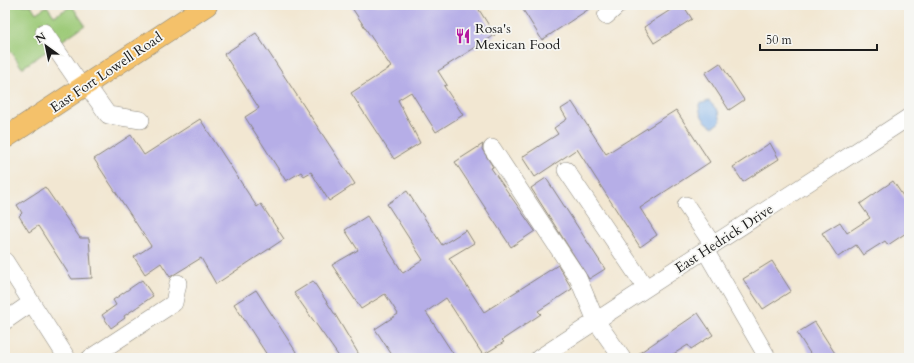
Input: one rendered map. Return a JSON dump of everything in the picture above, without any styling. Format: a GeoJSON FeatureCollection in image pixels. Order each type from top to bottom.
{"type":"FeatureCollection","features":[{"type":"Feature","properties":{"kind":"main road","name":"East Fort Lowell Road"},"geometry":{"type":"LineString","coordinates":[[5,138],[206,5]]}},
{"type":"Feature","properties":{"kind":"street"},"geometry":{"type":"LineString","coordinates":[[44,32],[108,115],[141,120]]}},
{"type":"Feature","properties":{"kind":"street","name":"East Hedrick Drive"},"geometry":{"type":"LineString","coordinates":[[539,358],[909,117]]}},
{"type":"Feature","properties":{"kind":"street"},"geometry":{"type":"LineString","coordinates":[[492,148],[578,278],[596,321],[622,358]]}},
{"type":"Feature","properties":{"kind":"street"},"geometry":{"type":"LineString","coordinates":[[566,170],[646,288]]}},
{"type":"Feature","properties":{"kind":"street"},"geometry":{"type":"LineString","coordinates":[[686,205],[766,355]]}},
{"type":"Feature","properties":{"kind":"street"},"geometry":{"type":"LineString","coordinates":[[5,261],[30,303],[67,358]]}},
{"type":"Feature","properties":{"kind":"street"},"geometry":{"type":"LineString","coordinates":[[90,358],[174,303],[178,283]]}},
{"type":"Feature","properties":{"kind":"street"},"geometry":{"type":"LineString","coordinates":[[5,320],[30,303]]}},
{"type":"Feature","properties":{"kind":"green space"},"geometry":{"type":"Polygon","coordinates":[[[5,5],[31,5],[36,13],[47,6],[54,16],[72,6],[85,25],[22,68],[5,42],[5,5]]]}},
{"type":"Feature","properties":{"kind":"water"},"geometry":{"type":"Polygon","coordinates":[[[709,101],[718,111],[721,121],[713,127],[703,118],[699,108],[699,104],[709,101]]]}},
{"type":"Feature","properties":{"kind":"building"},"geometry":{"type":"Polygon","coordinates":[[[350,5],[476,5],[495,35],[438,71],[447,85],[444,86],[463,115],[436,132],[411,92],[398,100],[420,143],[394,159],[351,93],[391,67],[350,5]]]}},
{"type":"Feature","properties":{"kind":"building"},"geometry":{"type":"Polygon","coordinates":[[[520,5],[595,5],[542,40],[520,5]]]}},
{"type":"Feature","properties":{"kind":"building"},"geometry":{"type":"Polygon","coordinates":[[[678,5],[683,5],[692,19],[654,43],[644,27],[678,5]]]}},
{"type":"Feature","properties":{"kind":"building"},"geometry":{"type":"Polygon","coordinates":[[[256,33],[355,184],[329,201],[311,172],[304,176],[301,172],[286,181],[245,117],[259,108],[224,54],[256,33]]]}},
{"type":"Feature","properties":{"kind":"building"},"geometry":{"type":"Polygon","coordinates":[[[720,63],[744,100],[729,110],[705,73],[720,63]]]}},
{"type":"Feature","properties":{"kind":"building"},"geometry":{"type":"Polygon","coordinates":[[[572,102],[606,154],[676,110],[710,162],[640,208],[657,235],[640,247],[577,149],[535,177],[522,157],[558,134],[554,128],[567,119],[561,109],[572,102]]]}},
{"type":"Feature","properties":{"kind":"building"},"geometry":{"type":"Polygon","coordinates":[[[200,119],[257,207],[261,204],[284,239],[216,284],[201,258],[170,277],[161,263],[145,274],[134,257],[151,246],[94,159],[131,135],[144,155],[200,119]]]}},
{"type":"Feature","properties":{"kind":"building"},"geometry":{"type":"Polygon","coordinates":[[[770,143],[779,159],[743,182],[733,167],[770,143]]]}},
{"type":"Feature","properties":{"kind":"building"},"geometry":{"type":"Polygon","coordinates":[[[483,144],[482,149],[493,167],[491,168],[535,231],[511,247],[455,162],[483,144]]]}},
{"type":"Feature","properties":{"kind":"building"},"geometry":{"type":"Polygon","coordinates":[[[546,178],[605,269],[589,279],[531,188],[546,178]]]}},
{"type":"Feature","properties":{"kind":"building"},"geometry":{"type":"Polygon","coordinates":[[[893,181],[909,205],[909,231],[888,245],[885,241],[863,255],[856,245],[838,257],[822,233],[840,222],[847,233],[870,218],[860,204],[893,181]]]}},
{"type":"Feature","properties":{"kind":"building"},"geometry":{"type":"Polygon","coordinates":[[[45,187],[80,238],[89,238],[92,278],[72,279],[38,226],[29,232],[19,216],[22,213],[17,205],[45,187]]]}},
{"type":"Feature","properties":{"kind":"building"},"geometry":{"type":"Polygon","coordinates":[[[407,191],[442,245],[466,230],[474,243],[449,258],[484,312],[558,265],[572,289],[538,311],[541,314],[502,340],[504,342],[483,355],[446,298],[426,312],[456,358],[394,358],[375,329],[398,314],[385,294],[361,309],[332,265],[358,250],[345,230],[367,216],[403,273],[423,260],[387,204],[407,191]]]}},
{"type":"Feature","properties":{"kind":"building"},"geometry":{"type":"Polygon","coordinates":[[[772,261],[791,291],[763,309],[743,279],[772,261]]]}},
{"type":"Feature","properties":{"kind":"building"},"geometry":{"type":"Polygon","coordinates":[[[142,280],[153,296],[124,316],[125,318],[111,328],[102,315],[116,305],[113,300],[142,280]]]}},
{"type":"Feature","properties":{"kind":"building"},"geometry":{"type":"Polygon","coordinates":[[[313,281],[361,358],[340,358],[294,293],[313,281]]]}},
{"type":"Feature","properties":{"kind":"building"},"geometry":{"type":"Polygon","coordinates":[[[256,290],[300,358],[269,358],[234,304],[256,290]]]}},
{"type":"Feature","properties":{"kind":"building"},"geometry":{"type":"Polygon","coordinates":[[[698,313],[713,335],[691,349],[688,345],[667,358],[632,358],[698,313]]]}},
{"type":"Feature","properties":{"kind":"building"},"geometry":{"type":"Polygon","coordinates":[[[815,322],[838,358],[813,358],[797,333],[815,322]]]}},
{"type":"Feature","properties":{"kind":"place","name":"Rosa's Mexican Food"},"geometry":{"type":"Point","coordinates":[463,36]}}]}
